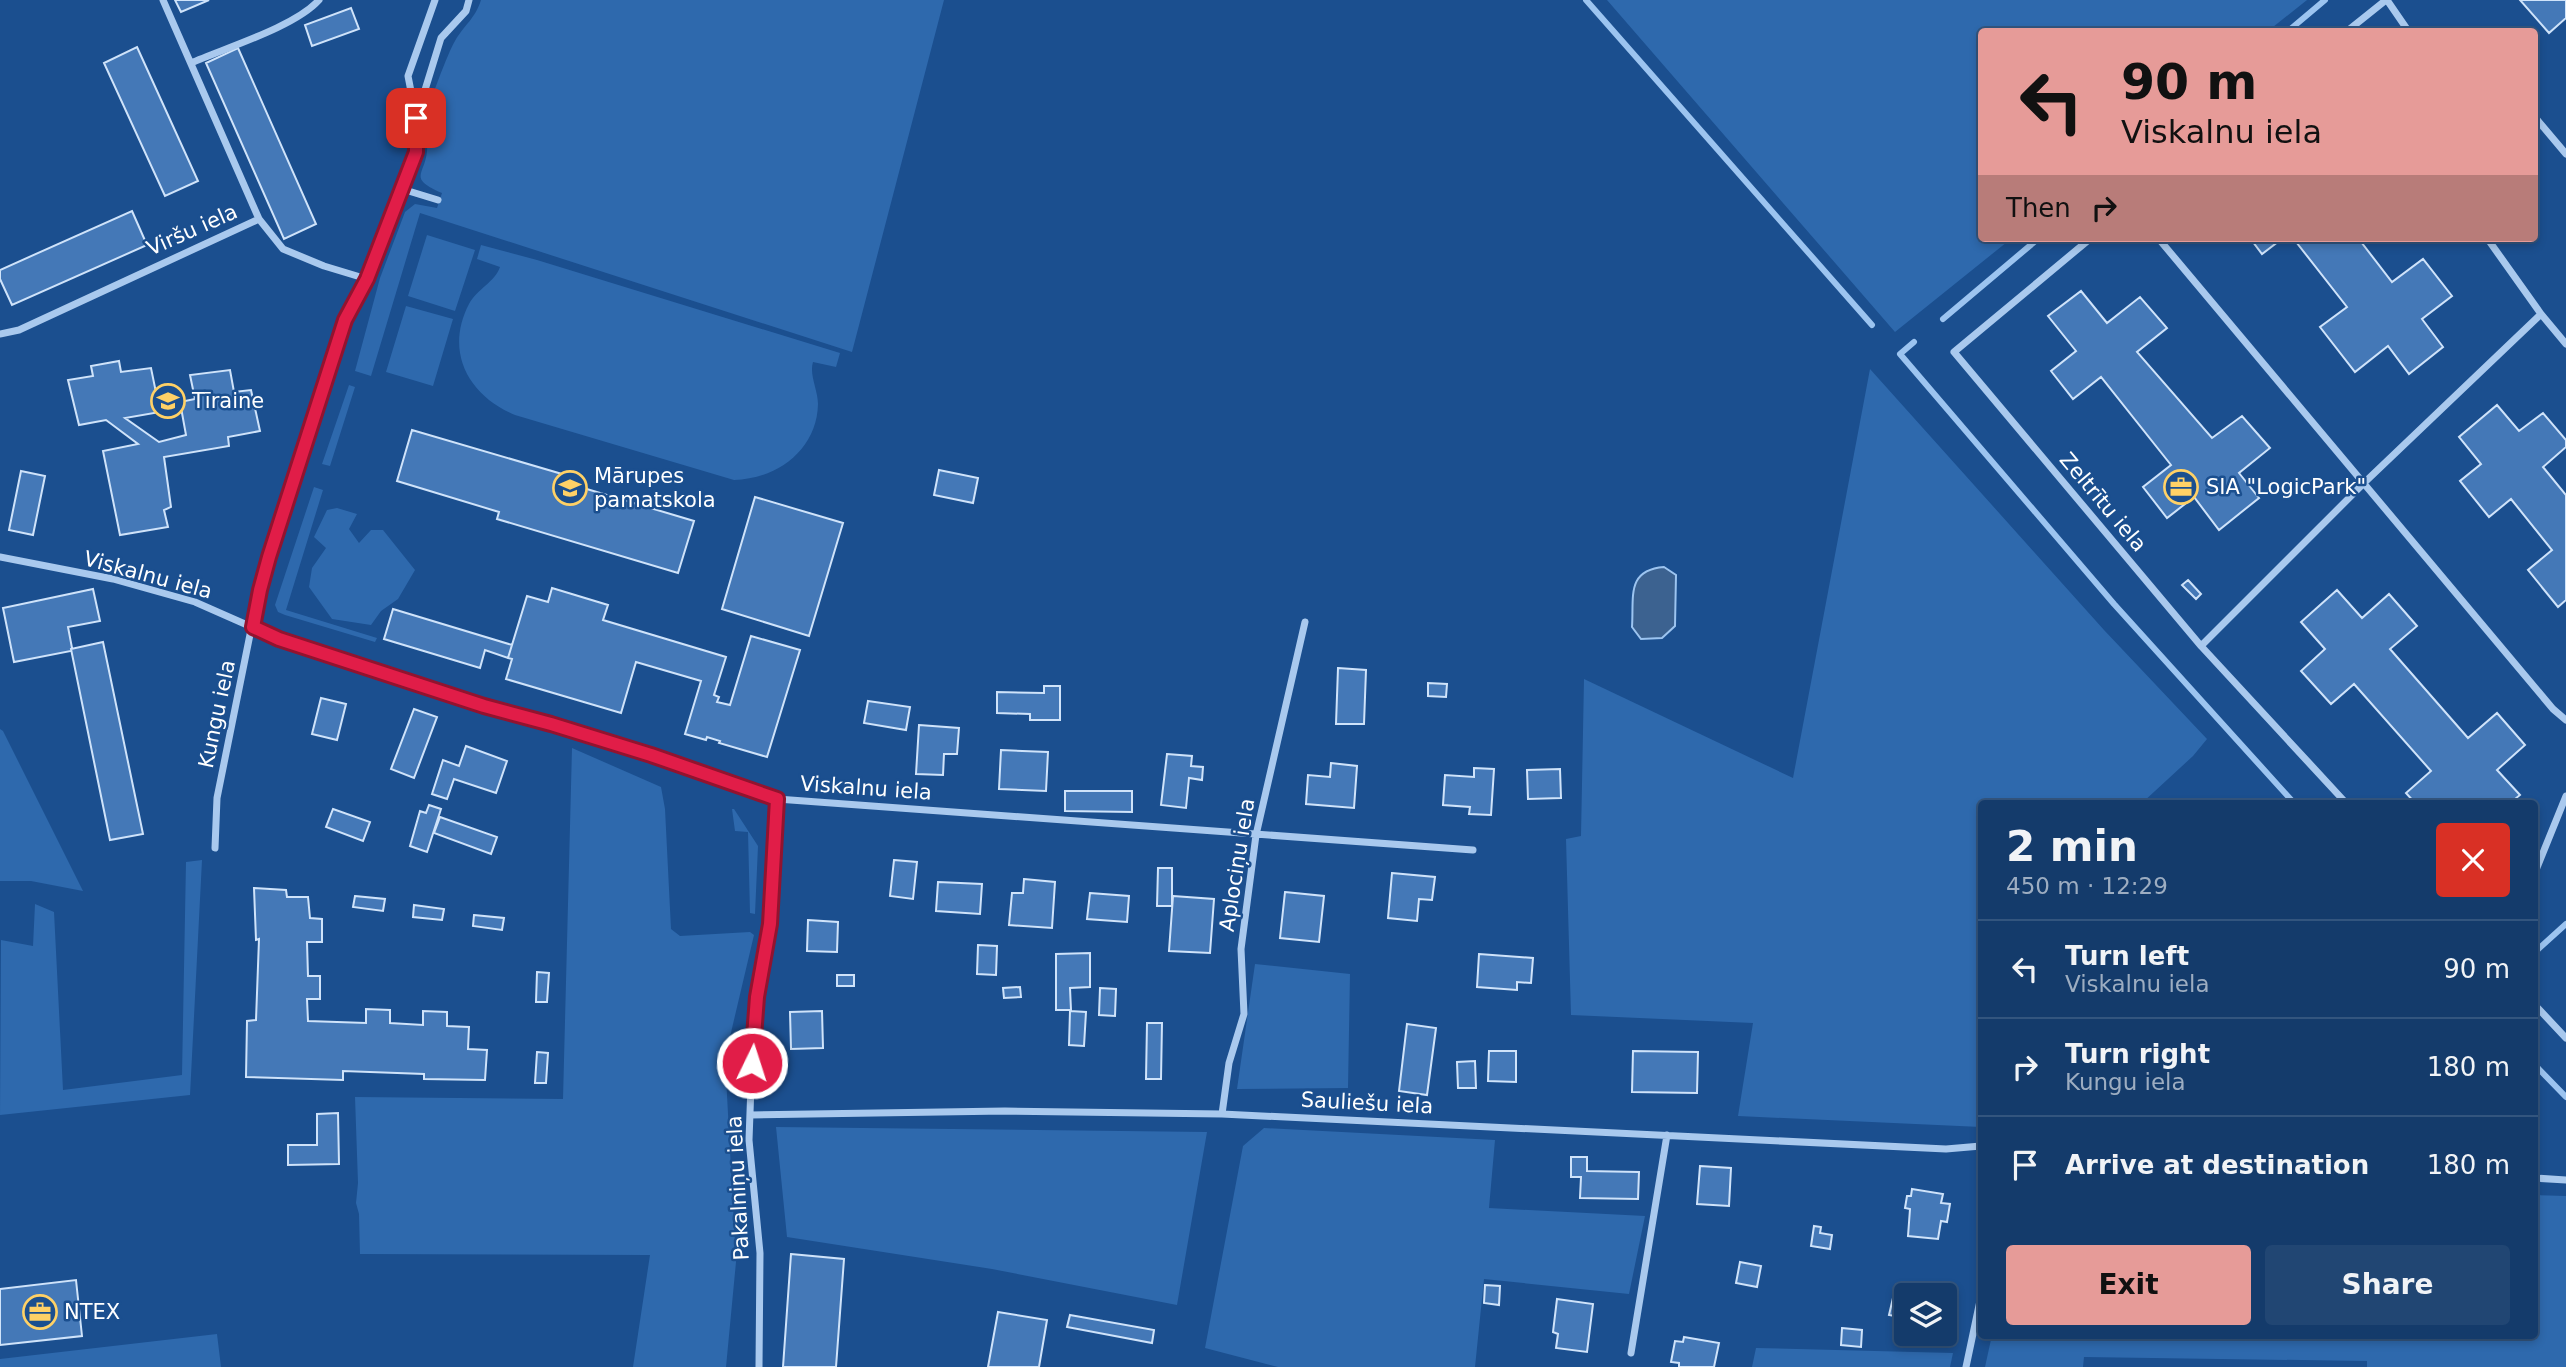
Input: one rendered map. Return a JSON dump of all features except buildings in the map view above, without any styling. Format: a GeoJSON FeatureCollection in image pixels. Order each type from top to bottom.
{"type":"FeatureCollection","features":[{"type":"Feature","properties":{"kind":"street","name":"Viršu iela"},"geometry":{"type":"LineString","coordinates":[[0,334],[19,330],[259,219],[163,0]]}},
{"type":"Feature","properties":{"kind":"street"},"geometry":{"type":"LineString","coordinates":[[191,63],[294,20],[318,0]]}},
{"type":"Feature","properties":{"kind":"street"},"geometry":{"type":"LineString","coordinates":[[416,118],[408,76],[435,0]]}},
{"type":"Feature","properties":{"kind":"street","name":"Kungu iela"},"geometry":{"type":"LineString","coordinates":[[215,848],[217,798],[266,568],[345,320],[367,279],[416,152],[416,118],[441,38],[466,11],[469,0]]}},
{"type":"Feature","properties":{"kind":"street"},"geometry":{"type":"LineString","coordinates":[[2351,28],[2386,0],[2406,28]]}},
{"type":"Feature","properties":{"kind":"street"},"geometry":{"type":"LineString","coordinates":[[2538,121],[2566,154]]}},
{"type":"Feature","properties":{"kind":"street"},"geometry":{"type":"LineString","coordinates":[[402,189],[438,200]]}},
{"type":"Feature","properties":{"kind":"street"},"geometry":{"type":"LineString","coordinates":[[259,219],[283,249],[324,266],[367,279]]}},
{"type":"Feature","properties":{"kind":"street","name":"Zeltrītu iela"},"geometry":{"type":"LineString","coordinates":[[2086,242],[1954,352],[2201,646],[2343,800]]}},
{"type":"Feature","properties":{"kind":"street"},"geometry":{"type":"LineString","coordinates":[[2161,242],[2553,709],[2566,720]]}},
{"type":"Feature","properties":{"kind":"street"},"geometry":{"type":"LineString","coordinates":[[2490,242],[2566,344]]}},
{"type":"Feature","properties":{"kind":"street"},"geometry":{"type":"LineString","coordinates":[[2201,646],[2365,482],[2541,314]]}},
{"type":"Feature","properties":{"kind":"street","name":"Viskalnu iela"},"geometry":{"type":"LineString","coordinates":[[0,557],[113,579],[195,602],[279,639],[484,706],[651,755],[777,799],[1473,850]]}},
{"type":"Feature","properties":{"kind":"street","name":"Aplociņu iela"},"geometry":{"type":"LineString","coordinates":[[1222,1114],[1229,1063],[1244,1014],[1241,949],[1256,835],[1305,622]]}},
{"type":"Feature","properties":{"kind":"street"},"geometry":{"type":"LineString","coordinates":[[2538,865],[2566,796]]}},
{"type":"Feature","properties":{"kind":"street","name":"Pakalniņu iela"},"geometry":{"type":"LineString","coordinates":[[759,1367],[760,1253],[749,1140],[757,997],[770,924],[777,799]]}},
{"type":"Feature","properties":{"kind":"street"},"geometry":{"type":"LineString","coordinates":[[2538,1008],[2566,1038]]}},
{"type":"Feature","properties":{"kind":"street","name":"Sauliešu iela"},"geometry":{"type":"LineString","coordinates":[[751,1115],[1005,1111],[1222,1114],[1946,1149],[1978,1146]]}},
{"type":"Feature","properties":{"kind":"street"},"geometry":{"type":"LineString","coordinates":[[1631,1353],[1667,1135]]}},
{"type":"Feature","properties":{"kind":"street"},"geometry":{"type":"LineString","coordinates":[[2538,1178],[2566,1180]]}},
{"type":"Feature","properties":{"kind":"street"},"geometry":{"type":"LineString","coordinates":[[1966,1367],[1978,1310]]}},
{"type":"Feature","properties":{"kind":"shaded area"},"geometry":{"type":"Polygon","coordinates":[[[481,0],[944,0],[852,352],[420,213],[371,376],[355,371],[380,278],[405,212],[415,204],[437,208],[442,193],[421,179],[427,151],[426,118],[452,46],[476,12],[481,0]]]}},
{"type":"Feature","properties":{"kind":"shaded area"},"geometry":{"type":"Polygon","coordinates":[[[1607,0],[2307,0],[2272,28],[1978,28],[1978,242],[2007,242],[1895,332],[1607,0]]]}},
{"type":"Feature","properties":{"kind":"shaded area"},"geometry":{"type":"Polygon","coordinates":[[[427,235],[475,250],[455,311],[408,296],[427,235]]]}},
{"type":"Feature","properties":{"kind":"shaded area"},"geometry":{"type":"Polygon","coordinates":[[[481,245],[840,353],[836,367],[813,362],[812,372],[818,404],[810,435],[792,459],[779,468],[750,478],[734,480],[515,415],[499,407],[474,384],[460,355],[462,322],[469,304],[500,267],[477,259],[481,245]]]}},
{"type":"Feature","properties":{"kind":"shaded area"},"geometry":{"type":"Polygon","coordinates":[[[406,306],[453,319],[433,386],[386,372],[406,306]]]}},
{"type":"Feature","properties":{"kind":"shaded area"},"geometry":{"type":"Polygon","coordinates":[[[1870,369],[2104,630],[2207,739],[2193,756],[2145,800],[1978,800],[1978,1127],[1738,1116],[1753,1023],[1571,1015],[1566,839],[1581,836],[1584,679],[1793,778],[1870,369]]]}},
{"type":"Feature","properties":{"kind":"shaded area"},"geometry":{"type":"Polygon","coordinates":[[[349,385],[355,387],[330,466],[322,464],[349,385]]]}},
{"type":"Feature","properties":{"kind":"shaded area"},"geometry":{"type":"Polygon","coordinates":[[[314,487],[323,490],[286,610],[377,638],[375,642],[285,615],[278,612],[275,605],[314,487]]]}},
{"type":"Feature","properties":{"kind":"shaded area"},"geometry":{"type":"Polygon","coordinates":[[[337,508],[357,514],[349,529],[359,543],[371,530],[383,530],[415,570],[398,599],[381,611],[371,625],[332,619],[309,587],[312,568],[326,548],[314,537],[327,510],[337,508]]]}},
{"type":"Feature","properties":{"kind":"shaded area"},"geometry":{"type":"Polygon","coordinates":[[[1664,567],[1676,575],[1675,626],[1662,638],[1641,639],[1632,627],[1634,587],[1643,573],[1664,567]]]}},
{"type":"Feature","properties":{"kind":"shaded area"},"geometry":{"type":"Polygon","coordinates":[[[0,729],[83,891],[31,881],[0,881],[0,729]]]}},
{"type":"Feature","properties":{"kind":"shaded area"},"geometry":{"type":"Polygon","coordinates":[[[572,748],[661,787],[665,809],[671,929],[680,936],[750,932],[754,935],[725,1058],[736,1262],[726,1367],[633,1367],[650,1255],[360,1254],[359,1214],[356,1203],[358,1183],[355,1097],[563,1099],[572,748]]]}},
{"type":"Feature","properties":{"kind":"shaded area"},"geometry":{"type":"Polygon","coordinates":[[[732,809],[758,846],[755,914],[750,913],[748,832],[735,831],[732,809]]]}},
{"type":"Feature","properties":{"kind":"shaded area"},"geometry":{"type":"Polygon","coordinates":[[[202,860],[190,1095],[0,1115],[1,940],[33,946],[35,904],[54,912],[63,1090],[182,1075],[186,862],[202,860]]]}},
{"type":"Feature","properties":{"kind":"shaded area"},"geometry":{"type":"Polygon","coordinates":[[[1255,964],[1350,974],[1348,1088],[1237,1089],[1255,964]]]}},
{"type":"Feature","properties":{"kind":"shaded area"},"geometry":{"type":"Polygon","coordinates":[[[776,1127],[1207,1132],[1177,1305],[992,1269],[787,1237],[776,1127]]]}},
{"type":"Feature","properties":{"kind":"shaded area"},"geometry":{"type":"Polygon","coordinates":[[[1264,1128],[1495,1140],[1489,1208],[1645,1216],[1629,1294],[1484,1279],[1475,1367],[1278,1367],[1205,1348],[1243,1146],[1264,1128]]]}},
{"type":"Feature","properties":{"kind":"shaded area"},"geometry":{"type":"Polygon","coordinates":[[[2538,1195],[2566,1196],[2566,1367],[2367,1367],[2367,1361],[2084,1357],[2083,1367],[1985,1367],[1991,1339],[2538,1339],[2538,1195]]]}},
{"type":"Feature","properties":{"kind":"shaded area"},"geometry":{"type":"Polygon","coordinates":[[[217,1334],[221,1367],[0,1367],[0,1359],[217,1334]]]}},
{"type":"Feature","properties":{"kind":"shaded area"},"geometry":{"type":"Polygon","coordinates":[[[1756,1348],[1953,1353],[1950,1367],[1752,1367],[1756,1348]]]}},
{"type":"Feature","properties":{"kind":"waterway"},"geometry":{"type":"LineString","coordinates":[[1586,0],[1872,325]]}},
{"type":"Feature","properties":{"kind":"waterway"},"geometry":{"type":"LineString","coordinates":[[2292,28],[2325,0]]}},
{"type":"Feature","properties":{"kind":"waterway"},"geometry":{"type":"LineString","coordinates":[[1943,319],[2034,242]]}},
{"type":"Feature","properties":{"kind":"waterway"},"geometry":{"type":"LineString","coordinates":[[1914,342],[1900,354],[2114,604],[2291,800]]}},
{"type":"Feature","properties":{"kind":"waterway"},"geometry":{"type":"LineString","coordinates":[[2538,949],[2566,924]]}},
{"type":"Feature","properties":{"kind":"waterway"},"geometry":{"type":"LineString","coordinates":[[2538,1068],[2566,1097]]}},
{"type":"Feature","properties":{"kind":"place","name":"Tīraine"},"geometry":{"type":"Point","coordinates":[168,401]}},
{"type":"Feature","properties":{"kind":"place","name":"SIA \"LogicPark\""},"geometry":{"type":"Point","coordinates":[2181,487]}},
{"type":"Feature","properties":{"kind":"place","name":"Mārupes pamatskola"},"geometry":{"type":"Point","coordinates":[570,488]}},
{"type":"Feature","properties":{"kind":"place","name":"NTEX"},"geometry":{"type":"Point","coordinates":[40,1312]}},
{"type":"Feature","properties":{"kind":"route"},"geometry":{"type":"LineString","coordinates":[[416,118],[416,152],[367,279],[345,320],[269,557],[253,627],[279,639],[484,706],[651,755],[777,799],[770,924],[757,997],[752,1063]]}}]}
